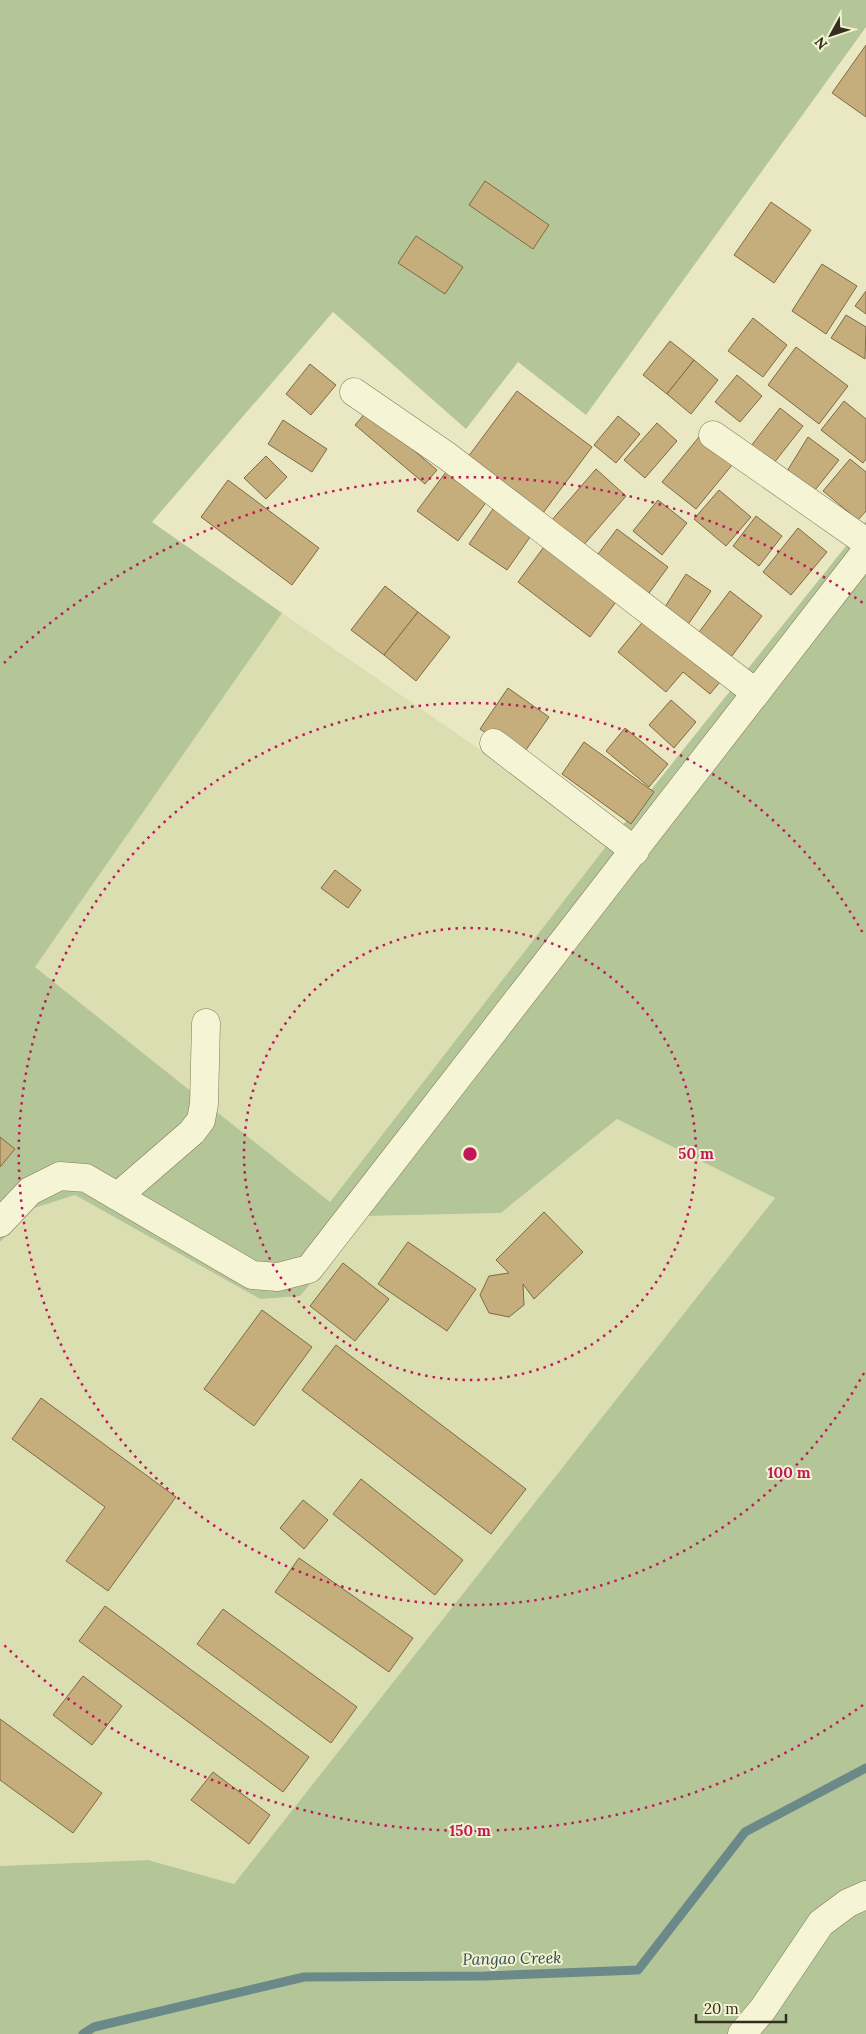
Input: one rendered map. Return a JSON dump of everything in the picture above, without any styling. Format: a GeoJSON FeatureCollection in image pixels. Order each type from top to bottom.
{"type":"FeatureCollection","features":[{"type":"Feature","properties":{"kind":"street"},"geometry":{"type":"LineString","coordinates":[[354,392],[447,456],[756,692]]}},
{"type":"Feature","properties":{"kind":"street"},"geometry":{"type":"LineString","coordinates":[[713,435],[866,542]]}},
{"type":"Feature","properties":{"kind":"street"},"geometry":{"type":"LineString","coordinates":[[0,1223],[30,1191],[60,1176],[86,1178],[252,1275],[278,1277],[309,1269],[866,551]]}},
{"type":"Feature","properties":{"kind":"street"},"geometry":{"type":"LineString","coordinates":[[494,743],[635,851]]}},
{"type":"Feature","properties":{"kind":"street"},"geometry":{"type":"LineString","coordinates":[[118,1196],[192,1132],[201,1120],[204,1104],[206,1023]]}},
{"type":"Feature","properties":{"kind":"street"},"geometry":{"type":"LineString","coordinates":[[742,2034],[763,2009],[821,1923],[848,1903],[866,1895]]}},
{"type":"Feature","properties":{"kind":"green space"},"geometry":{"type":"Polygon","coordinates":[[[0,0],[866,0],[866,27],[586,415],[518,362],[466,429],[333,312],[152,522],[282,613],[35,967],[330,1202],[611,840],[866,521],[866,2034],[0,2034],[0,1866],[148,1860],[234,1884],[775,1198],[617,1119],[501,1213],[367,1216],[300,1296],[260,1299],[75,1195],[31,1209],[0,1242],[0,0]]]}},
{"type":"Feature","properties":{"kind":"green space"},"geometry":{"type":"Polygon","coordinates":[[[282,613],[611,840],[330,1202],[35,967],[282,613]]]}},
{"type":"Feature","properties":{"kind":"green space"},"geometry":{"type":"Polygon","coordinates":[[[617,1119],[775,1198],[234,1884],[148,1860],[0,1866],[0,1242],[31,1209],[75,1195],[260,1299],[367,1216],[501,1213],[617,1119]]]}},
{"type":"Feature","properties":{"kind":"building"},"geometry":{"type":"Polygon","coordinates":[[[866,45],[866,117],[832,93],[866,45]]]}},
{"type":"Feature","properties":{"kind":"building"},"geometry":{"type":"Polygon","coordinates":[[[485,181],[549,225],[533,249],[469,205],[485,181]]]}},
{"type":"Feature","properties":{"kind":"building"},"geometry":{"type":"Polygon","coordinates":[[[771,202],[811,230],[774,283],[734,255],[771,202]]]}},
{"type":"Feature","properties":{"kind":"building"},"geometry":{"type":"Polygon","coordinates":[[[416,236],[463,267],[445,294],[398,263],[416,236]]]}},
{"type":"Feature","properties":{"kind":"building"},"geometry":{"type":"Polygon","coordinates":[[[822,264],[857,286],[826,334],[792,311],[822,264]]]}},
{"type":"Feature","properties":{"kind":"building"},"geometry":{"type":"Polygon","coordinates":[[[866,291],[866,314],[855,306],[866,291]]]}},
{"type":"Feature","properties":{"kind":"building"},"geometry":{"type":"Polygon","coordinates":[[[846,315],[866,327],[865,359],[831,338],[846,315]]]}},
{"type":"Feature","properties":{"kind":"building"},"geometry":{"type":"Polygon","coordinates":[[[753,318],[787,345],[763,377],[728,351],[753,318]]]}},
{"type":"Feature","properties":{"kind":"building"},"geometry":{"type":"Polygon","coordinates":[[[670,341],[694,360],[667,394],[643,375],[670,341]]]}},
{"type":"Feature","properties":{"kind":"building"},"geometry":{"type":"Polygon","coordinates":[[[796,347],[848,386],[819,424],[768,385],[796,347]]]}},
{"type":"Feature","properties":{"kind":"building"},"geometry":{"type":"Polygon","coordinates":[[[694,360],[718,380],[691,414],[667,394],[694,360]]]}},
{"type":"Feature","properties":{"kind":"building"},"geometry":{"type":"Polygon","coordinates":[[[310,364],[336,385],[311,415],[286,394],[310,364]]]}},
{"type":"Feature","properties":{"kind":"building"},"geometry":{"type":"Polygon","coordinates":[[[737,375],[762,396],[740,422],[715,402],[737,375]]]}},
{"type":"Feature","properties":{"kind":"building"},"geometry":{"type":"Polygon","coordinates":[[[517,391],[592,447],[540,517],[465,461],[517,391]]]}},
{"type":"Feature","properties":{"kind":"building"},"geometry":{"type":"Polygon","coordinates":[[[844,401],[866,419],[866,459],[863,463],[821,430],[844,401]]]}},
{"type":"Feature","properties":{"kind":"building"},"geometry":{"type":"Polygon","coordinates":[[[780,408],[803,426],[770,468],[748,450],[780,408]]]}},
{"type":"Feature","properties":{"kind":"building"},"geometry":{"type":"Polygon","coordinates":[[[367,411],[437,470],[425,484],[355,425],[367,411]]]}},
{"type":"Feature","properties":{"kind":"building"},"geometry":{"type":"Polygon","coordinates":[[[618,416],[640,434],[616,463],[594,445],[618,416]]]}},
{"type":"Feature","properties":{"kind":"building"},"geometry":{"type":"Polygon","coordinates":[[[283,420],[327,449],[312,472],[268,444],[283,420]]]}},
{"type":"Feature","properties":{"kind":"building"},"geometry":{"type":"Polygon","coordinates":[[[657,423],[677,441],[645,478],[624,460],[657,423]]]}},
{"type":"Feature","properties":{"kind":"building"},"geometry":{"type":"Polygon","coordinates":[[[699,437],[732,465],[696,509],[662,482],[699,437]]]}},
{"type":"Feature","properties":{"kind":"building"},"geometry":{"type":"Polygon","coordinates":[[[808,437],[839,460],[811,495],[784,476],[808,437]]]}},
{"type":"Feature","properties":{"kind":"building"},"geometry":{"type":"Polygon","coordinates":[[[266,456],[287,477],[266,499],[244,478],[266,456]]]}},
{"type":"Feature","properties":{"kind":"building"},"geometry":{"type":"Polygon","coordinates":[[[850,459],[866,472],[866,511],[858,520],[823,491],[850,459]]]}},
{"type":"Feature","properties":{"kind":"building"},"geometry":{"type":"Polygon","coordinates":[[[596,469],[626,496],[582,547],[551,521],[596,469]]]}},
{"type":"Feature","properties":{"kind":"building"},"geometry":{"type":"Polygon","coordinates":[[[446,472],[487,501],[458,541],[417,511],[446,472]]]}},
{"type":"Feature","properties":{"kind":"building"},"geometry":{"type":"Polygon","coordinates":[[[228,480],[319,548],[292,585],[201,517],[228,480]]]}},
{"type":"Feature","properties":{"kind":"building"},"geometry":{"type":"Polygon","coordinates":[[[719,490],[751,517],[726,546],[694,519],[719,490]]]}},
{"type":"Feature","properties":{"kind":"building"},"geometry":{"type":"Polygon","coordinates":[[[658,500],[687,523],[662,555],[633,531],[658,500]]]}},
{"type":"Feature","properties":{"kind":"building"},"geometry":{"type":"Polygon","coordinates":[[[497,503],[535,530],[507,570],[469,544],[497,503]]]}},
{"type":"Feature","properties":{"kind":"building"},"geometry":{"type":"Polygon","coordinates":[[[756,516],[782,536],[759,566],[733,546],[756,516]]]}},
{"type":"Feature","properties":{"kind":"building"},"geometry":{"type":"Polygon","coordinates":[[[798,528],[827,552],[791,595],[763,572],[798,528]]]}},
{"type":"Feature","properties":{"kind":"building"},"geometry":{"type":"Polygon","coordinates":[[[617,529],[668,567],[644,600],[592,562],[617,529]]]}},
{"type":"Feature","properties":{"kind":"building"},"geometry":{"type":"Polygon","coordinates":[[[549,540],[621,595],[590,637],[518,582],[549,540]]]}},
{"type":"Feature","properties":{"kind":"building"},"geometry":{"type":"Polygon","coordinates":[[[686,574],[711,591],[687,626],[663,610],[686,574]]]}},
{"type":"Feature","properties":{"kind":"building"},"geometry":{"type":"Polygon","coordinates":[[[385,586],[418,612],[384,655],[351,630],[385,586]]]}},
{"type":"Feature","properties":{"kind":"building"},"geometry":{"type":"Polygon","coordinates":[[[730,591],[762,616],[728,661],[696,636],[730,591]]]}},
{"type":"Feature","properties":{"kind":"building"},"geometry":{"type":"Polygon","coordinates":[[[418,612],[450,637],[416,681],[384,655],[418,612]]]}},
{"type":"Feature","properties":{"kind":"building"},"geometry":{"type":"Polygon","coordinates":[[[646,618],[725,676],[710,694],[683,672],[666,692],[618,652],[646,618]]]}},
{"type":"Feature","properties":{"kind":"building"},"geometry":{"type":"Polygon","coordinates":[[[508,688],[549,717],[521,757],[480,729],[508,688]]]}},
{"type":"Feature","properties":{"kind":"building"},"geometry":{"type":"Polygon","coordinates":[[[671,700],[696,722],[674,748],[649,725],[671,700]]]}},
{"type":"Feature","properties":{"kind":"building"},"geometry":{"type":"Polygon","coordinates":[[[625,728],[668,764],[649,787],[606,751],[625,728]]]}},
{"type":"Feature","properties":{"kind":"building"},"geometry":{"type":"Polygon","coordinates":[[[584,742],[654,792],[631,824],[562,774],[584,742]]]}},
{"type":"Feature","properties":{"kind":"building"},"geometry":{"type":"Polygon","coordinates":[[[335,870],[361,890],[348,908],[321,888],[335,870]]]}},
{"type":"Feature","properties":{"kind":"building"},"geometry":{"type":"Polygon","coordinates":[[[0,1137],[15,1149],[0,1167],[0,1137]]]}},
{"type":"Feature","properties":{"kind":"building"},"geometry":{"type":"Polygon","coordinates":[[[544,1212],[583,1252],[534,1299],[523,1284],[524,1305],[509,1317],[489,1313],[480,1295],[489,1276],[509,1273],[496,1260],[544,1212]]]}},
{"type":"Feature","properties":{"kind":"building"},"geometry":{"type":"Polygon","coordinates":[[[408,1242],[476,1289],[447,1331],[378,1284],[408,1242]]]}},
{"type":"Feature","properties":{"kind":"building"},"geometry":{"type":"Polygon","coordinates":[[[343,1263],[389,1299],[355,1341],[310,1306],[343,1263]]]}},
{"type":"Feature","properties":{"kind":"building"},"geometry":{"type":"Polygon","coordinates":[[[262,1310],[312,1347],[254,1426],[204,1389],[262,1310]]]}},
{"type":"Feature","properties":{"kind":"building"},"geometry":{"type":"Polygon","coordinates":[[[336,1345],[526,1489],[491,1534],[302,1390],[336,1345]]]}},
{"type":"Feature","properties":{"kind":"building"},"geometry":{"type":"Polygon","coordinates":[[[41,1398],[176,1497],[108,1591],[66,1561],[105,1507],[12,1439],[41,1398]]]}},
{"type":"Feature","properties":{"kind":"building"},"geometry":{"type":"Polygon","coordinates":[[[361,1479],[463,1560],[435,1595],[333,1514],[361,1479]]]}},
{"type":"Feature","properties":{"kind":"building"},"geometry":{"type":"Polygon","coordinates":[[[303,1500],[328,1520],[304,1549],[280,1528],[303,1500]]]}},
{"type":"Feature","properties":{"kind":"building"},"geometry":{"type":"Polygon","coordinates":[[[299,1558],[413,1638],[389,1672],[275,1592],[299,1558]]]}},
{"type":"Feature","properties":{"kind":"building"},"geometry":{"type":"Polygon","coordinates":[[[105,1606],[309,1757],[283,1792],[79,1641],[105,1606]]]}},
{"type":"Feature","properties":{"kind":"building"},"geometry":{"type":"Polygon","coordinates":[[[223,1609],[357,1707],[331,1743],[197,1644],[223,1609]]]}},
{"type":"Feature","properties":{"kind":"building"},"geometry":{"type":"Polygon","coordinates":[[[83,1676],[122,1706],[92,1745],[53,1715],[83,1676]]]}},
{"type":"Feature","properties":{"kind":"building"},"geometry":{"type":"Polygon","coordinates":[[[0,1719],[102,1793],[73,1833],[0,1780],[0,1719]]]}},
{"type":"Feature","properties":{"kind":"building"},"geometry":{"type":"Polygon","coordinates":[[[213,1772],[270,1815],[249,1844],[191,1800],[213,1772]]]}},
{"type":"Feature","properties":{"kind":"waterway","name":"Pangao Creek"},"geometry":{"type":"LineString","coordinates":[[83,2034],[94,2027],[304,1977],[485,1976],[638,1970],[745,1832],[866,1768]]}}]}
